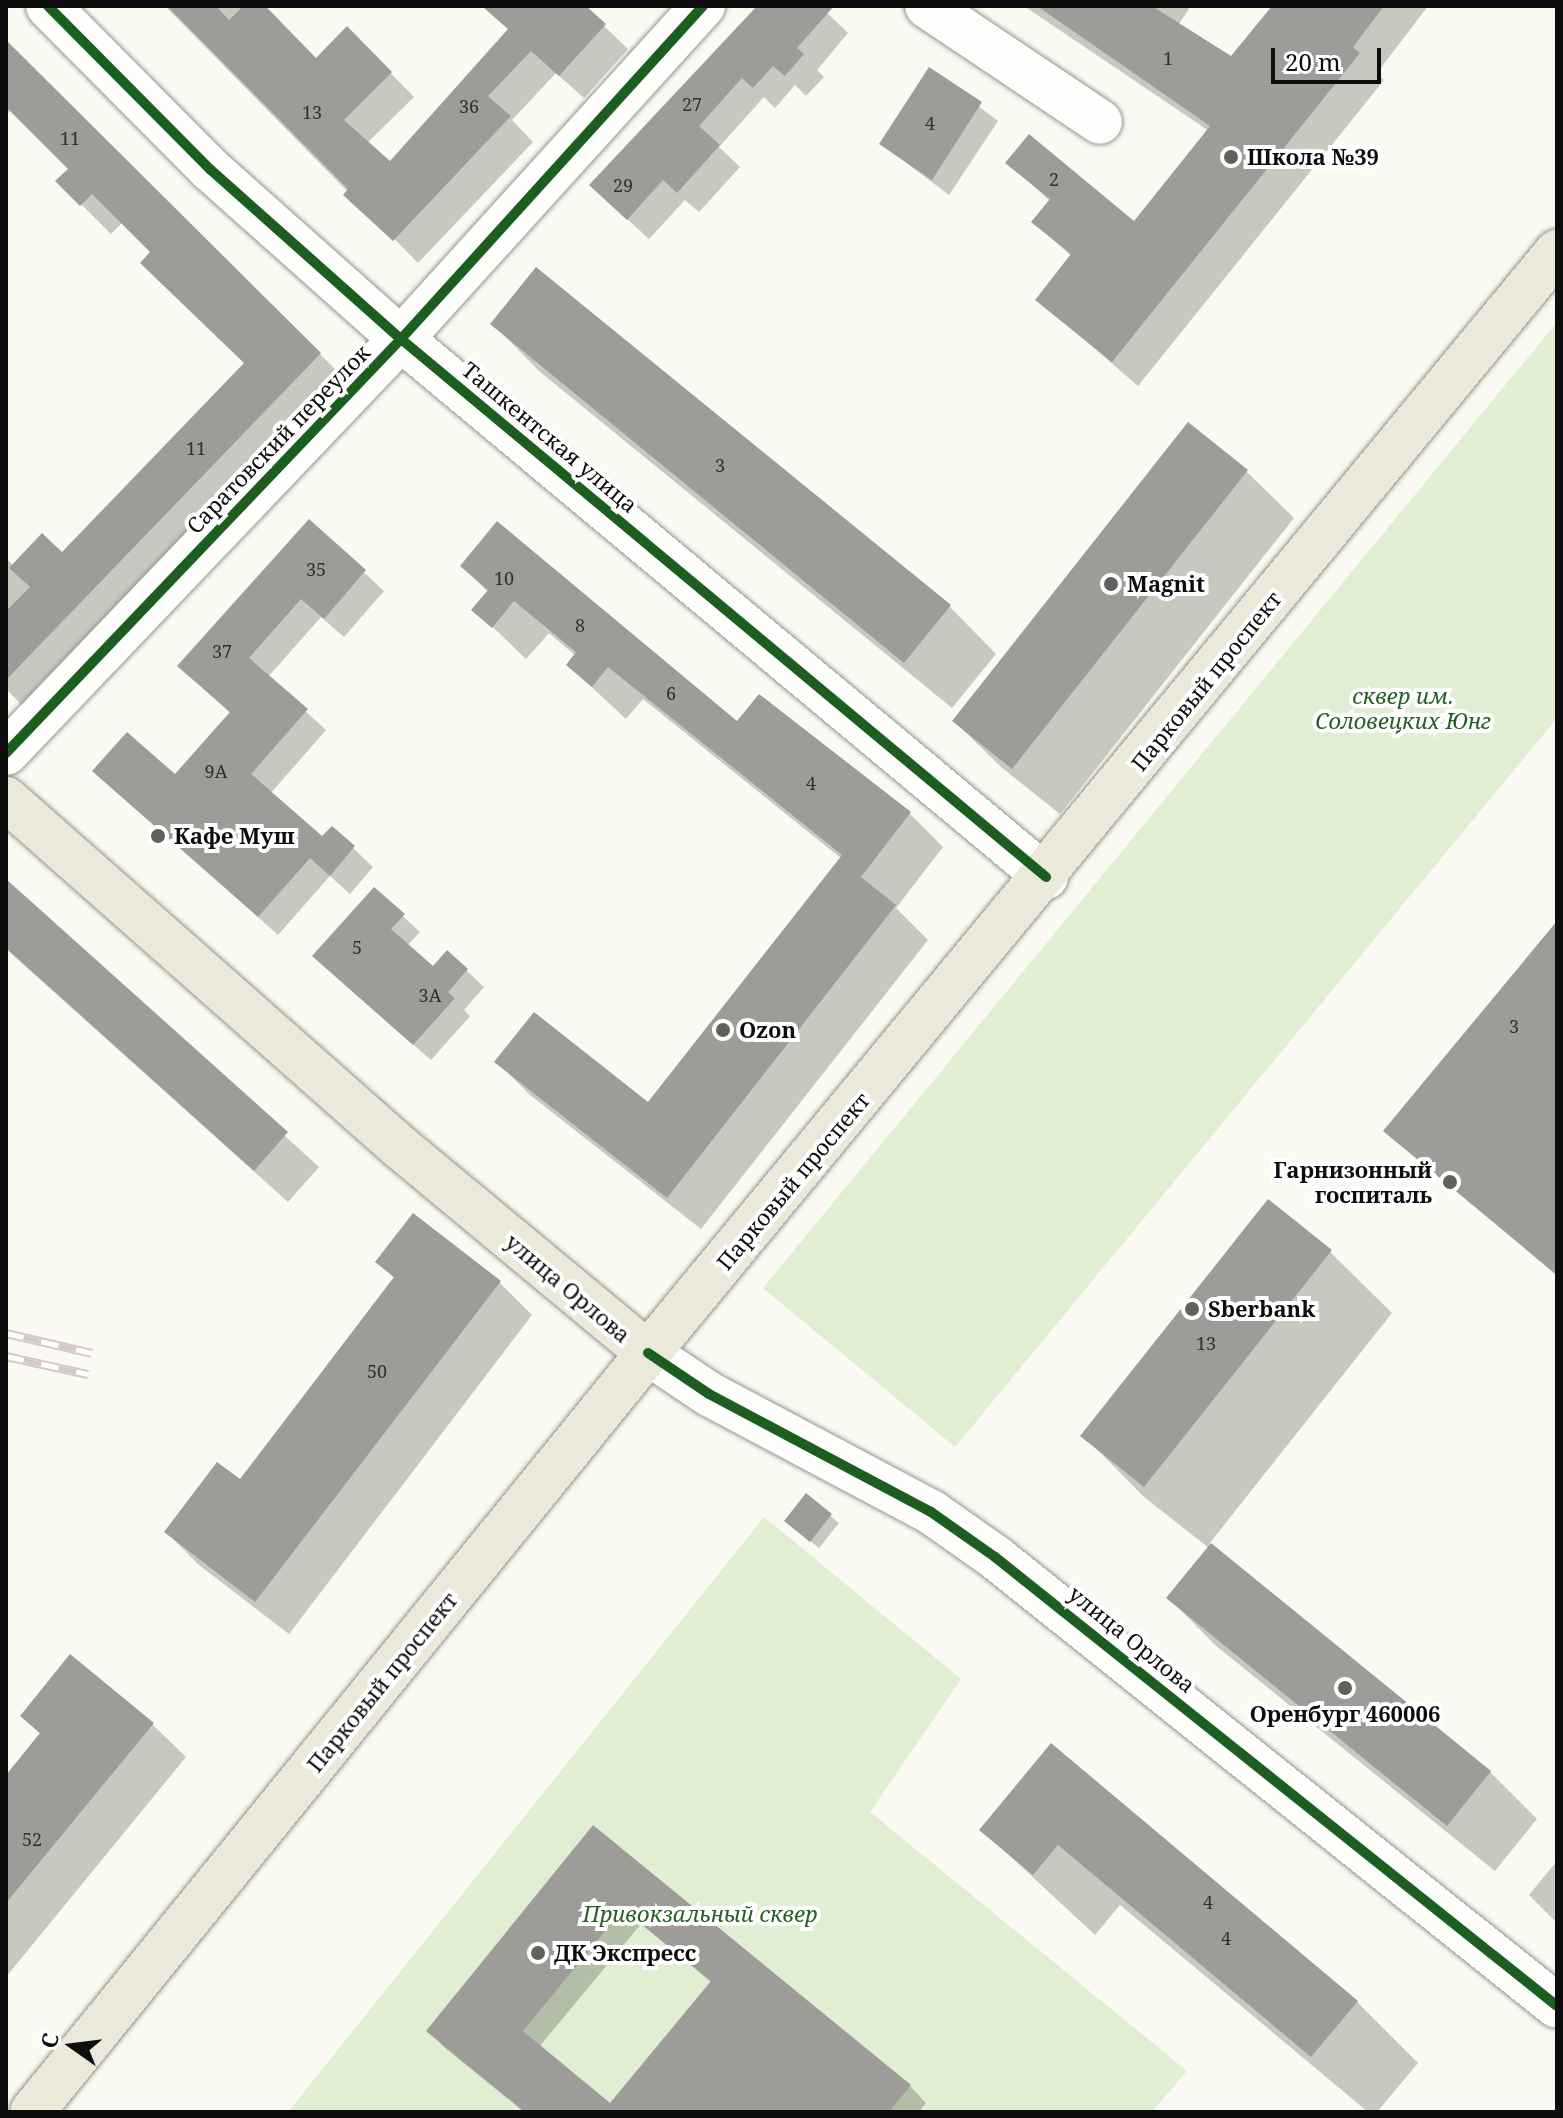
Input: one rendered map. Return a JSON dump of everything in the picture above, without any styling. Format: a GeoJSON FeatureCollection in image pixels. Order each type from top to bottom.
{"type":"FeatureCollection","features":[{"type":"Feature","properties":{"kind":"main road","name":"Парковый проспект"},"geometry":{"type":"LineString","coordinates":[[32,2112],[648,1353],[1046,877],[1557,252]]}},
{"type":"Feature","properties":{"kind":"main road","name":"улица Орлова"},"geometry":{"type":"LineString","coordinates":[[6,799],[401,1148],[648,1353]]}},
{"type":"Feature","properties":{"kind":"street","name":"Ташкентская улица"},"geometry":{"type":"LineString","coordinates":[[48,6],[211,170],[401,339],[1046,877]]}},
{"type":"Feature","properties":{"kind":"street","name":"Саратовский переулок"},"geometry":{"type":"LineString","coordinates":[[6,753],[401,339],[703,6]]}},
{"type":"Feature","properties":{"kind":"street"},"geometry":{"type":"LineString","coordinates":[[927,6],[1100,122]]}},
{"type":"Feature","properties":{"kind":"street","name":"улица Орлова"},"geometry":{"type":"LineString","coordinates":[[648,1353],[709,1394],[931,1512],[995,1557],[1557,2006]]}},
{"type":"Feature","properties":{"kind":"green space","name":"сквер им. Соловецких Юнг"},"geometry":{"type":"Polygon","coordinates":[[[1557,322],[1557,718],[955,1447],[763,1288],[1557,322]]]}},
{"type":"Feature","properties":{"kind":"green space","name":"Привокзальный сквер"},"geometry":{"type":"Polygon","coordinates":[[[764,1517],[961,1679],[870,1812],[1187,2071],[1152,2112],[288,2112],[764,1517]]]}},
{"type":"Feature","properties":{"kind":"building"},"geometry":{"type":"Polygon","coordinates":[[[167,6],[216,6],[229,20],[243,6],[265,6],[316,58],[347,26],[392,72],[344,120],[390,161],[508,29],[482,6],[586,6],[606,24],[559,76],[531,51],[488,96],[511,116],[393,241],[343,195],[348,189],[167,6]]]}},
{"type":"Feature","properties":{"kind":"building"},"geometry":{"type":"Polygon","coordinates":[[[757,6],[834,6],[797,48],[804,54],[785,76],[773,66],[753,88],[742,78],[699,126],[720,145],[677,193],[663,180],[627,220],[589,185],[757,6]]]}},
{"type":"Feature","properties":{"kind":"building","name":"Школа №39"},"geometry":{"type":"Polygon","coordinates":[[[1037,6],[1152,6],[1231,56],[1272,6],[1384,6],[1353,47],[1360,53],[1112,362],[1035,300],[1071,254],[1031,222],[1050,199],[1005,163],[1029,134],[1134,221],[1210,126],[1037,6]]]}},
{"type":"Feature","properties":{"kind":"building"},"geometry":{"type":"Polygon","coordinates":[[[6,40],[321,353],[6,680],[6,611],[30,587],[9,568],[42,533],[62,552],[244,363],[140,263],[150,252],[92,194],[80,206],[55,181],[68,169],[6,107],[6,40]]]}},
{"type":"Feature","properties":{"kind":"building"},"geometry":{"type":"Polygon","coordinates":[[[929,67],[982,102],[932,180],[879,144],[929,67]]]}},
{"type":"Feature","properties":{"kind":"building"},"geometry":{"type":"Polygon","coordinates":[[[536,267],[951,605],[904,663],[490,324],[536,267]]]}},
{"type":"Feature","properties":{"kind":"building"},"geometry":{"type":"Polygon","coordinates":[[[1188,422],[1248,470],[1012,769],[952,721],[1188,422]]]}},
{"type":"Feature","properties":{"kind":"building"},"geometry":{"type":"Polygon","coordinates":[[[309,519],[366,570],[324,619],[301,599],[249,658],[308,709],[251,774],[322,836],[332,826],[355,846],[330,876],[310,858],[258,917],[92,771],[127,732],[175,774],[230,712],[177,666],[309,519]]]}},
{"type":"Feature","properties":{"kind":"building"},"geometry":{"type":"Polygon","coordinates":[[[497,521],[737,721],[759,694],[911,812],[861,877],[896,905],[667,1198],[494,1062],[534,1012],[648,1102],[842,855],[608,667],[592,687],[566,665],[576,652],[514,601],[492,628],[471,610],[488,590],[460,566],[497,521]]]}},
{"type":"Feature","properties":{"kind":"building"},"geometry":{"type":"Polygon","coordinates":[[[6,879],[288,1132],[254,1171],[6,948],[6,879]]]}},
{"type":"Feature","properties":{"kind":"building"},"geometry":{"type":"Polygon","coordinates":[[[374,887],[405,914],[391,929],[433,966],[447,950],[468,969],[448,992],[455,998],[413,1045],[312,956],[374,887]]]}},
{"type":"Feature","properties":{"kind":"building"},"geometry":{"type":"Polygon","coordinates":[[[1557,921],[1557,1275],[1383,1131],[1557,921]]]}},
{"type":"Feature","properties":{"kind":"building"},"geometry":{"type":"Polygon","coordinates":[[[1268,1199],[1332,1250],[1144,1487],[1080,1436],[1268,1199]]]}},
{"type":"Feature","properties":{"kind":"building"},"geometry":{"type":"Polygon","coordinates":[[[413,1213],[501,1281],[255,1602],[164,1532],[217,1462],[240,1479],[394,1277],[375,1262],[413,1213]]]}},
{"type":"Feature","properties":{"kind":"building"},"geometry":{"type":"Polygon","coordinates":[[[806,1493],[832,1514],[810,1542],[784,1521],[806,1493]]]}},
{"type":"Feature","properties":{"kind":"building"},"geometry":{"type":"Polygon","coordinates":[[[1211,1543],[1491,1771],[1447,1826],[1166,1598],[1211,1543]]]}},
{"type":"Feature","properties":{"kind":"building"},"geometry":{"type":"Polygon","coordinates":[[[70,1654],[154,1723],[6,1903],[6,1775],[40,1733],[20,1716],[70,1654]]]}},
{"type":"Feature","properties":{"kind":"building"},"geometry":{"type":"Polygon","coordinates":[[[1051,1743],[1358,2001],[1311,2057],[1058,1845],[1033,1875],[979,1830],[1051,1743]]]}},
{"type":"Feature","properties":{"kind":"building","name":"ДК Экспресс"},"geometry":{"type":"Polygon","coordinates":[[[593,1825],[911,2085],[889,2112],[525,2112],[426,2031],[593,1825]],[[623,1909],[523,2031],[610,2103],[711,1981],[623,1909]]]}},
{"type":"Feature","properties":{"kind":"railway"},"geometry":{"type":"LineString","coordinates":[[6,1333],[92,1353]]}},
{"type":"Feature","properties":{"kind":"railway"},"geometry":{"type":"LineString","coordinates":[[6,1356],[88,1374]]}},
{"type":"Feature","properties":{"kind":"cycle path"},"geometry":{"type":"LineString","coordinates":[[48,6],[211,170],[401,339],[1046,877]]}},
{"type":"Feature","properties":{"kind":"cycle path"},"geometry":{"type":"LineString","coordinates":[[6,753],[401,339],[703,6]]}},
{"type":"Feature","properties":{"kind":"cycle path"},"geometry":{"type":"LineString","coordinates":[[648,1353],[709,1394],[931,1512],[995,1557],[1557,2006]]}},
{"type":"Feature","properties":{"kind":"place","name":"Школа №39"},"geometry":{"type":"Point","coordinates":[1231,157]}},
{"type":"Feature","properties":{"kind":"place","name":"Magnit"},"geometry":{"type":"Point","coordinates":[1111,584]}},
{"type":"Feature","properties":{"kind":"place","name":"Кафе Муш"},"geometry":{"type":"Point","coordinates":[158,836]}},
{"type":"Feature","properties":{"kind":"place","name":"Ozon"},"geometry":{"type":"Point","coordinates":[723,1030]}},
{"type":"Feature","properties":{"kind":"place","name":"Гарнизонный госпиталь"},"geometry":{"type":"Point","coordinates":[1450,1182]}},
{"type":"Feature","properties":{"kind":"place","name":"Sberbank"},"geometry":{"type":"Point","coordinates":[1192,1309]}},
{"type":"Feature","properties":{"kind":"place","name":"Оренбург 460006"},"geometry":{"type":"Point","coordinates":[1345,1688]}},
{"type":"Feature","properties":{"kind":"place","name":"ДК Экспресс"},"geometry":{"type":"Point","coordinates":[538,1953]}}]}
